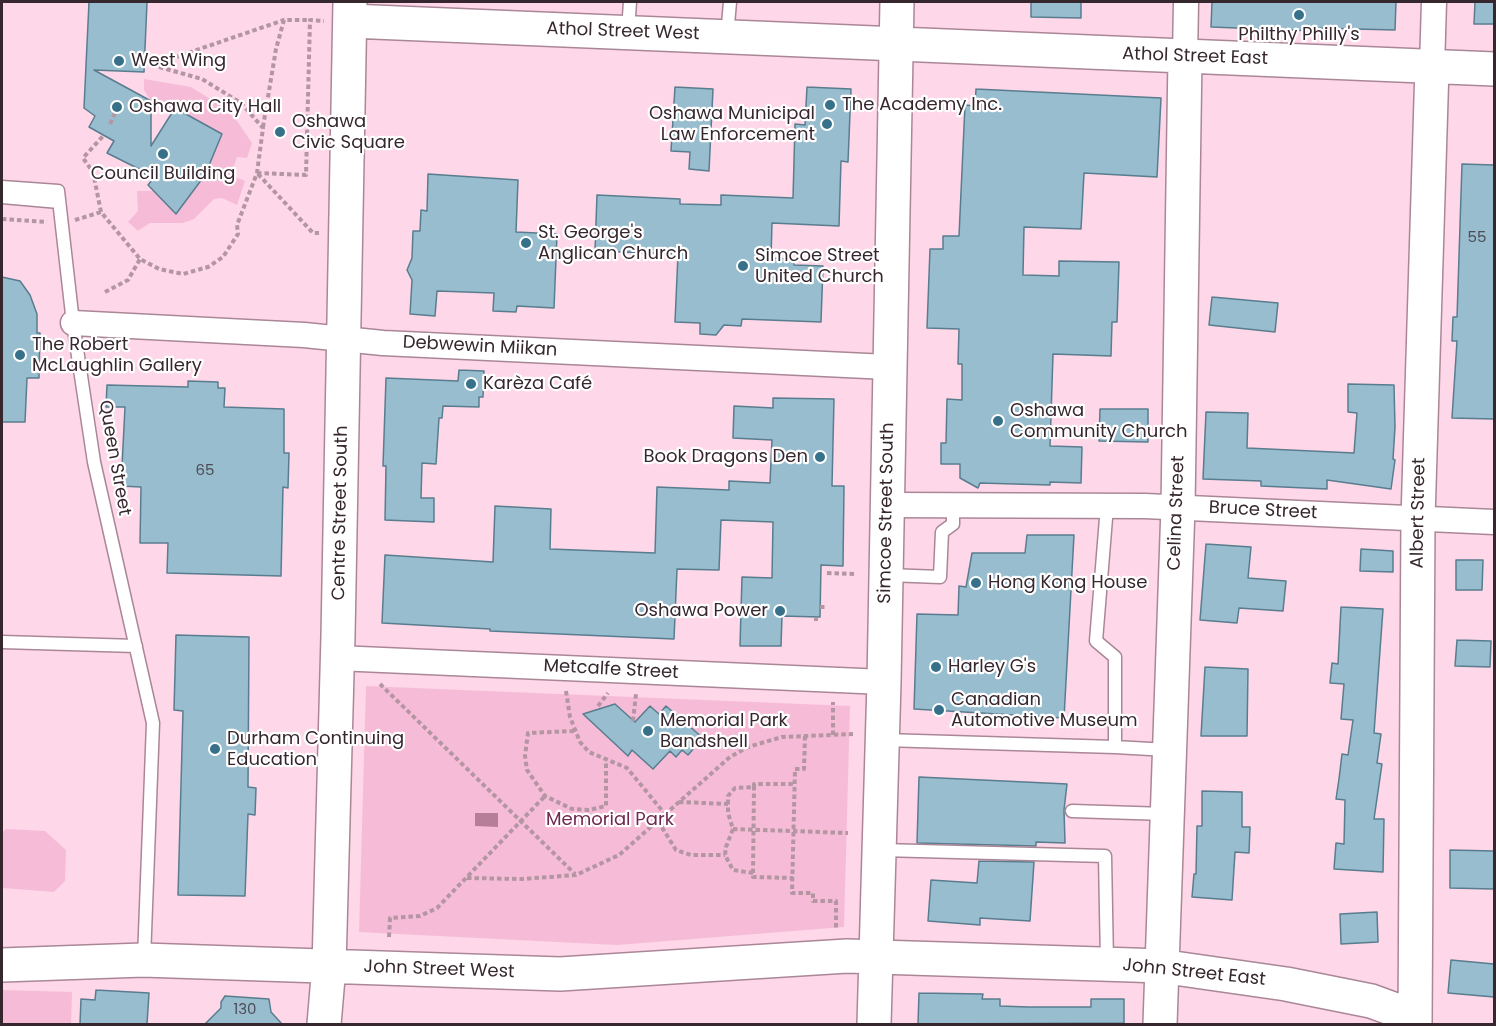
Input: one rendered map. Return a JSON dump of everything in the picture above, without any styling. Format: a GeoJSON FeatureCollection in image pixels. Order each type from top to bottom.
{"type":"FeatureCollection","features":[{"type":"Feature","properties":{"kind":"street","name":"Simcoe Street South"},"geometry":{"type":"LineString","coordinates":[[874,1024],[879,850],[868,737],[884,682],[871,575],[888,505],[888,367],[897,2]]}},
{"type":"Feature","properties":{"kind":"street","name":"Celina Street"},"geometry":{"type":"LineString","coordinates":[[1160,1024],[1160,966],[1178,507],[1186,2]]}},
{"type":"Feature","properties":{"kind":"street","name":"Albert Street"},"geometry":{"type":"LineString","coordinates":[[1422,1022],[1418,518],[1434,2]]}},
{"type":"Feature","properties":{"kind":"street","name":"Athol Street West"},"geometry":{"type":"LineString","coordinates":[[341,14],[629,17],[728,37],[895,44]]}},
{"type":"Feature","properties":{"kind":"street","name":"Centre Street South"},"geometry":{"type":"LineString","coordinates":[[324,1024],[329,966],[345,340],[341,14]]}},
{"type":"Feature","properties":{"kind":"street","name":"Athol Street East"},"geometry":{"type":"LineString","coordinates":[[895,44],[1494,69]]}},
{"type":"Feature","properties":{"kind":"street","name":"Debwewin Miikan"},"geometry":{"type":"LineString","coordinates":[[73,323],[304,334],[345,340],[888,367]]}},
{"type":"Feature","properties":{"kind":"street","name":"Bruce Street"},"geometry":{"type":"LineString","coordinates":[[888,505],[1178,507],[1494,522]]}},
{"type":"Feature","properties":{"kind":"street","name":"Metcalfe Street"},"geometry":{"type":"LineString","coordinates":[[337,658],[884,682]]}},
{"type":"Feature","properties":{"kind":"street","name":"John Street East"},"geometry":{"type":"LineString","coordinates":[[876,956],[1160,966],[1286,984],[1371,1001],[1422,1022]]}},
{"type":"Feature","properties":{"kind":"street","name":"John Street West"},"geometry":{"type":"LineString","coordinates":[[2,965],[143,960],[560,974],[818,957],[876,956]]}},
{"type":"Feature","properties":{"kind":"lane"},"geometry":{"type":"LineString","coordinates":[[728,37],[730,2]]}},
{"type":"Feature","properties":{"kind":"lane"},"geometry":{"type":"LineString","coordinates":[[2,187],[58,197]]}},
{"type":"Feature","properties":{"kind":"lane"},"geometry":{"type":"LineString","coordinates":[[2,197],[58,197]]}},
{"type":"Feature","properties":{"kind":"lane","name":"Queen Street"},"geometry":{"type":"LineString","coordinates":[[58,197],[73,323],[94,462],[153,723],[143,960]]}},
{"type":"Feature","properties":{"kind":"lane"},"geometry":{"type":"LineString","coordinates":[[871,575],[940,577],[942,532],[953,524],[953,506]]}},
{"type":"Feature","properties":{"kind":"lane"},"geometry":{"type":"LineString","coordinates":[[1107,506],[1096,640],[1115,657],[1115,747]]}},
{"type":"Feature","properties":{"kind":"lane"},"geometry":{"type":"LineString","coordinates":[[2,642],[136,646]]}},
{"type":"Feature","properties":{"kind":"lane"},"geometry":{"type":"LineString","coordinates":[[868,737],[1169,750]]}},
{"type":"Feature","properties":{"kind":"lane"},"geometry":{"type":"LineString","coordinates":[[1072,811],[1167,814]]}},
{"type":"Feature","properties":{"kind":"lane"},"geometry":{"type":"LineString","coordinates":[[879,850],[1105,856],[1107,964]]}},
{"type":"Feature","properties":{"kind":"path"},"geometry":{"type":"LineString","coordinates":[[263,128],[241,104],[202,79],[152,65],[284,20],[310,20],[341,14]]}},
{"type":"Feature","properties":{"kind":"path"},"geometry":{"type":"LineString","coordinates":[[104,135],[83,158],[93,172],[101,212],[141,259],[159,269],[183,274],[198,272],[222,257],[238,234],[237,225],[257,173],[276,49],[284,20]]}},
{"type":"Feature","properties":{"kind":"path"},"geometry":{"type":"LineString","coordinates":[[257,173],[306,175],[310,20]]}},
{"type":"Feature","properties":{"kind":"path"},"geometry":{"type":"LineString","coordinates":[[110,124],[117,111]]}},
{"type":"Feature","properties":{"kind":"path"},"geometry":{"type":"LineString","coordinates":[[257,173],[312,233],[319,233]]}},
{"type":"Feature","properties":{"kind":"path"},"geometry":{"type":"LineString","coordinates":[[2,219],[61,223],[101,212]]}},
{"type":"Feature","properties":{"kind":"path"},"geometry":{"type":"LineString","coordinates":[[105,292],[128,280],[141,259]]}},
{"type":"Feature","properties":{"kind":"path"},"geometry":{"type":"LineString","coordinates":[[827,573],[871,575]]}},
{"type":"Feature","properties":{"kind":"path"},"geometry":{"type":"LineString","coordinates":[[820,607],[826,607]]}},
{"type":"Feature","properties":{"kind":"path"},"geometry":{"type":"LineString","coordinates":[[380,684],[519,822],[576,875]]}},
{"type":"Feature","properties":{"kind":"path"},"geometry":{"type":"LineString","coordinates":[[566,691],[574,731],[589,752],[627,768],[647,796],[665,814]]}},
{"type":"Feature","properties":{"kind":"path"},"geometry":{"type":"LineString","coordinates":[[598,706],[608,693]]}},
{"type":"Feature","properties":{"kind":"path"},"geometry":{"type":"LineString","coordinates":[[633,721],[636,694]]}},
{"type":"Feature","properties":{"kind":"path"},"geometry":{"type":"LineString","coordinates":[[833,702],[833,735]]}},
{"type":"Feature","properties":{"kind":"path"},"geometry":{"type":"LineString","coordinates":[[574,731],[528,733],[525,756],[527,770],[545,796],[572,809],[589,810],[606,806],[606,761]]}},
{"type":"Feature","properties":{"kind":"path"},"geometry":{"type":"LineString","coordinates":[[467,878],[522,879],[576,875],[619,855],[730,757],[763,741],[782,736],[868,737]]}},
{"type":"Feature","properties":{"kind":"path"},"geometry":{"type":"LineString","coordinates":[[805,736],[804,770],[795,769],[792,893],[813,893],[813,901],[836,901],[836,929]]}},
{"type":"Feature","properties":{"kind":"path"},"geometry":{"type":"LineString","coordinates":[[753,873],[733,870],[725,855],[726,846],[734,830],[728,813],[728,796],[735,788],[754,786],[754,783],[795,784]]}},
{"type":"Feature","properties":{"kind":"path"},"geometry":{"type":"LineString","coordinates":[[754,786],[753,877],[792,878]]}},
{"type":"Feature","properties":{"kind":"path"},"geometry":{"type":"LineString","coordinates":[[389,937],[390,918],[420,916],[437,908],[545,796]]}},
{"type":"Feature","properties":{"kind":"path"},"geometry":{"type":"LineString","coordinates":[[679,802],[728,804]]}},
{"type":"Feature","properties":{"kind":"path"},"geometry":{"type":"LineString","coordinates":[[658,821],[676,850],[691,855],[725,855]]}},
{"type":"Feature","properties":{"kind":"path"},"geometry":{"type":"LineString","coordinates":[[734,830],[848,833]]}},
{"type":"Feature","properties":{"kind":"green space"},"geometry":{"type":"Polygon","coordinates":[[[144,79],[191,87],[223,107],[237,121],[252,143],[247,158],[237,157],[231,175],[245,181],[237,205],[222,198],[214,199],[194,219],[183,223],[150,223],[138,231],[128,222],[138,211],[137,191],[154,191],[176,214],[205,175],[222,134],[151,101],[144,90],[144,79]]]}},
{"type":"Feature","properties":{"kind":"green space","name":"Memorial Park"},"geometry":{"type":"Polygon","coordinates":[[[366,686],[850,706],[844,927],[617,945],[359,932],[366,686]]]}},
{"type":"Feature","properties":{"kind":"green space"},"geometry":{"type":"Polygon","coordinates":[[[6,829],[45,831],[66,850],[65,881],[54,892],[3,888],[2,833],[6,829]]]}},
{"type":"Feature","properties":{"kind":"green space"},"geometry":{"type":"Polygon","coordinates":[[[2,990],[72,992],[71,1024],[2,1024],[2,990]]]}},
{"type":"Feature","properties":{"kind":"shaded area"},"geometry":{"type":"Polygon","coordinates":[[[475,813],[498,813],[498,827],[475,826],[475,813]]]}},
{"type":"Feature","properties":{"kind":"building"},"geometry":{"type":"Polygon","coordinates":[[[89,2],[147,2],[144,72],[94,70],[151,101],[151,146],[175,108],[222,134],[205,175],[176,214],[148,185],[152,180],[139,169],[107,153],[114,141],[89,127],[95,116],[84,108],[89,2]]]}},
{"type":"Feature","properties":{"kind":"building"},"geometry":{"type":"Polygon","coordinates":[[[1031,2],[1081,2],[1081,18],[1031,17],[1031,2]]]}},
{"type":"Feature","properties":{"kind":"building"},"geometry":{"type":"Polygon","coordinates":[[[1212,2],[1396,2],[1395,30],[1315,28],[1315,31],[1211,27],[1212,2]]]}},
{"type":"Feature","properties":{"kind":"building"},"geometry":{"type":"Polygon","coordinates":[[[1475,2],[1494,2],[1494,24],[1474,24],[1475,2]]]}},
{"type":"Feature","properties":{"kind":"building"},"geometry":{"type":"Polygon","coordinates":[[[675,87],[713,89],[709,171],[689,169],[690,152],[671,151],[675,87]]]}},
{"type":"Feature","properties":{"kind":"building","name":"Simcoe Street United Church"},"geometry":{"type":"Polygon","coordinates":[[[807,87],[851,89],[848,162],[841,161],[839,226],[772,223],[771,258],[794,259],[794,265],[823,266],[821,322],[742,319],[741,326],[724,325],[716,335],[700,334],[700,323],[675,322],[678,254],[595,251],[597,195],[680,199],[680,204],[721,205],[721,195],[793,198],[795,124],[805,125],[807,87]]]}},
{"type":"Feature","properties":{"kind":"building"},"geometry":{"type":"Polygon","coordinates":[[[976,89],[1161,98],[1157,177],[1084,173],[1081,229],[1024,227],[1023,275],[1059,276],[1059,261],[1119,262],[1117,322],[1112,322],[1111,356],[1053,354],[1050,446],[1082,447],[1081,483],[1050,482],[1050,485],[980,483],[978,488],[960,478],[960,464],[941,464],[941,443],[946,443],[947,399],[962,400],[962,364],[958,364],[959,329],[927,328],[930,249],[943,249],[943,236],[959,236],[965,105],[975,106],[976,89]]]}},
{"type":"Feature","properties":{"kind":"building"},"geometry":{"type":"Polygon","coordinates":[[[1462,164],[1494,165],[1494,419],[1452,418],[1457,341],[1452,341],[1453,317],[1457,317],[1462,164]]]}},
{"type":"Feature","properties":{"kind":"building","name":"St. George's Anglican Church"},"geometry":{"type":"Polygon","coordinates":[[[428,174],[518,180],[516,232],[557,234],[554,308],[517,306],[516,312],[493,311],[494,293],[437,291],[435,316],[410,314],[412,280],[407,270],[412,258],[413,231],[420,231],[421,210],[427,211],[428,174]]]}},
{"type":"Feature","properties":{"kind":"building","name":"The Robert McLaughlin Gallery"},"geometry":{"type":"Polygon","coordinates":[[[2,277],[20,281],[30,295],[37,314],[37,333],[40,333],[39,378],[27,378],[25,422],[2,422],[2,277]]]}},
{"type":"Feature","properties":{"kind":"building"},"geometry":{"type":"Polygon","coordinates":[[[1212,297],[1278,303],[1275,332],[1209,325],[1212,297]]]}},
{"type":"Feature","properties":{"kind":"building"},"geometry":{"type":"Polygon","coordinates":[[[459,370],[484,371],[483,397],[479,397],[479,407],[443,406],[442,418],[439,418],[436,464],[422,463],[421,498],[434,498],[434,522],[385,520],[386,466],[383,466],[386,378],[458,381],[459,370]]]}},
{"type":"Feature","properties":{"kind":"building"},"geometry":{"type":"Polygon","coordinates":[[[188,381],[218,382],[218,388],[225,388],[224,407],[284,409],[284,453],[289,453],[288,488],[283,487],[281,576],[167,573],[168,543],[140,543],[141,487],[121,486],[125,407],[106,407],[107,385],[188,387],[188,381]]]}},
{"type":"Feature","properties":{"kind":"building"},"geometry":{"type":"Polygon","coordinates":[[[1348,384],[1394,385],[1393,459],[1395,460],[1391,489],[1327,480],[1327,489],[1261,486],[1261,481],[1203,479],[1206,412],[1248,413],[1247,448],[1354,453],[1357,413],[1348,412],[1348,384]]]}},
{"type":"Feature","properties":{"kind":"building"},"geometry":{"type":"Polygon","coordinates":[[[773,398],[834,399],[832,486],[844,486],[843,566],[821,565],[820,617],[782,616],[781,646],[740,646],[742,577],[772,578],[773,522],[721,520],[719,570],[677,569],[674,639],[490,631],[490,629],[382,623],[385,555],[493,562],[495,506],[551,509],[550,549],[655,553],[657,487],[729,490],[729,481],[770,483],[772,440],[733,438],[734,406],[773,408],[773,398]]]}},
{"type":"Feature","properties":{"kind":"building"},"geometry":{"type":"Polygon","coordinates":[[[1100,409],[1148,409],[1148,442],[1099,441],[1100,409]]]}},
{"type":"Feature","properties":{"kind":"building"},"geometry":{"type":"Polygon","coordinates":[[[1027,535],[1074,535],[1064,718],[914,709],[917,614],[958,615],[959,586],[966,587],[972,553],[1025,553],[1027,535]]]}},
{"type":"Feature","properties":{"kind":"building"},"geometry":{"type":"Polygon","coordinates":[[[1206,544],[1251,547],[1248,578],[1286,581],[1283,611],[1239,608],[1237,623],[1200,620],[1206,544]]]}},
{"type":"Feature","properties":{"kind":"building"},"geometry":{"type":"Polygon","coordinates":[[[1361,549],[1393,551],[1393,572],[1360,571],[1361,549]]]}},
{"type":"Feature","properties":{"kind":"building"},"geometry":{"type":"Polygon","coordinates":[[[1456,560],[1483,560],[1482,590],[1456,590],[1456,560]]]}},
{"type":"Feature","properties":{"kind":"building"},"geometry":{"type":"Polygon","coordinates":[[[1341,607],[1383,609],[1374,733],[1381,734],[1377,763],[1382,764],[1374,819],[1384,819],[1383,872],[1334,869],[1336,843],[1344,844],[1345,800],[1336,799],[1342,754],[1348,755],[1353,720],[1341,719],[1344,684],[1330,683],[1332,663],[1338,664],[1341,607]]]}},
{"type":"Feature","properties":{"kind":"building","name":"Durham Continuing Education"},"geometry":{"type":"Polygon","coordinates":[[[176,635],[249,637],[248,787],[256,788],[255,815],[248,814],[245,896],[178,895],[183,711],[174,710],[176,635]]]}},
{"type":"Feature","properties":{"kind":"building"},"geometry":{"type":"Polygon","coordinates":[[[1457,640],[1491,641],[1490,667],[1455,666],[1457,640]]]}},
{"type":"Feature","properties":{"kind":"building"},"geometry":{"type":"Polygon","coordinates":[[[1205,667],[1248,669],[1247,736],[1201,736],[1205,667]]]}},
{"type":"Feature","properties":{"kind":"building","name":"Memorial Park Bandshell"},"geometry":{"type":"Polygon","coordinates":[[[615,704],[635,722],[650,706],[659,714],[666,706],[703,738],[688,755],[682,750],[676,757],[670,751],[653,769],[632,750],[628,756],[583,714],[615,704]]]}},
{"type":"Feature","properties":{"kind":"building"},"geometry":{"type":"Polygon","coordinates":[[[919,777],[1067,784],[1064,810],[1065,843],[1036,842],[1036,846],[917,843],[919,777]]]}},
{"type":"Feature","properties":{"kind":"building"},"geometry":{"type":"Polygon","coordinates":[[[1202,791],[1242,792],[1242,827],[1250,827],[1249,853],[1235,852],[1232,900],[1192,897],[1194,874],[1196,874],[1197,826],[1202,826],[1202,791]]]}},
{"type":"Feature","properties":{"kind":"building"},"geometry":{"type":"Polygon","coordinates":[[[1450,850],[1494,851],[1494,889],[1450,888],[1450,850]]]}},
{"type":"Feature","properties":{"kind":"building"},"geometry":{"type":"Polygon","coordinates":[[[979,861],[1034,862],[1030,921],[980,918],[980,925],[928,921],[931,880],[977,883],[979,861]]]}},
{"type":"Feature","properties":{"kind":"building"},"geometry":{"type":"Polygon","coordinates":[[[1377,912],[1378,942],[1341,944],[1340,914],[1377,912]]]}},
{"type":"Feature","properties":{"kind":"building"},"geometry":{"type":"Polygon","coordinates":[[[1451,960],[1494,964],[1494,997],[1448,993],[1451,960]]]}},
{"type":"Feature","properties":{"kind":"building"},"geometry":{"type":"Polygon","coordinates":[[[96,990],[149,993],[147,1024],[80,1024],[81,999],[95,1000],[96,990]]]}},
{"type":"Feature","properties":{"kind":"building"},"geometry":{"type":"Polygon","coordinates":[[[919,993],[983,994],[982,999],[1000,999],[1000,1006],[1028,1007],[1091,1007],[1091,999],[1124,999],[1124,1023],[918,1024],[919,993]]]}},
{"type":"Feature","properties":{"kind":"building"},"geometry":{"type":"Polygon","coordinates":[[[225,996],[269,999],[271,1012],[282,1024],[205,1024],[221,1008],[221,1002],[225,996]]]}},
{"type":"Feature","properties":{"kind":"place","name":"Philthy Philly's"},"geometry":{"type":"Point","coordinates":[1299,15]}},
{"type":"Feature","properties":{"kind":"place","name":"West Wing"},"geometry":{"type":"Point","coordinates":[119,61]}},
{"type":"Feature","properties":{"kind":"place","name":"The Academy Inc."},"geometry":{"type":"Point","coordinates":[830,105]}},
{"type":"Feature","properties":{"kind":"place","name":"Oshawa City Hall"},"geometry":{"type":"Point","coordinates":[117,107]}},
{"type":"Feature","properties":{"kind":"place","name":"Oshawa Municipal Law Enforcement"},"geometry":{"type":"Point","coordinates":[827,124]}},
{"type":"Feature","properties":{"kind":"place","name":"Oshawa Civic Square"},"geometry":{"type":"Point","coordinates":[280,132]}},
{"type":"Feature","properties":{"kind":"place","name":"Council Building"},"geometry":{"type":"Point","coordinates":[163,154]}},
{"type":"Feature","properties":{"kind":"place","name":"St. George's Anglican Church"},"geometry":{"type":"Point","coordinates":[526,243]}},
{"type":"Feature","properties":{"kind":"place","name":"Simcoe Street United Church"},"geometry":{"type":"Point","coordinates":[743,266]}},
{"type":"Feature","properties":{"kind":"place","name":"The Robert McLaughlin Gallery"},"geometry":{"type":"Point","coordinates":[20,355]}},
{"type":"Feature","properties":{"kind":"place","name":"Karèza Café"},"geometry":{"type":"Point","coordinates":[471,384]}},
{"type":"Feature","properties":{"kind":"place","name":"Oshawa Community Church"},"geometry":{"type":"Point","coordinates":[998,421]}},
{"type":"Feature","properties":{"kind":"place","name":"Book Dragons Den"},"geometry":{"type":"Point","coordinates":[820,457]}},
{"type":"Feature","properties":{"kind":"place","name":"Hong Kong House"},"geometry":{"type":"Point","coordinates":[976,583]}},
{"type":"Feature","properties":{"kind":"place","name":"Oshawa Power"},"geometry":{"type":"Point","coordinates":[780,611]}},
{"type":"Feature","properties":{"kind":"place","name":"Harley G's"},"geometry":{"type":"Point","coordinates":[936,667]}},
{"type":"Feature","properties":{"kind":"place","name":"Canadian Automotive Museum"},"geometry":{"type":"Point","coordinates":[939,710]}},
{"type":"Feature","properties":{"kind":"place","name":"Memorial Park Bandshell"},"geometry":{"type":"Point","coordinates":[648,731]}},
{"type":"Feature","properties":{"kind":"place","name":"Durham Continuing Education"},"geometry":{"type":"Point","coordinates":[215,749]}}]}
